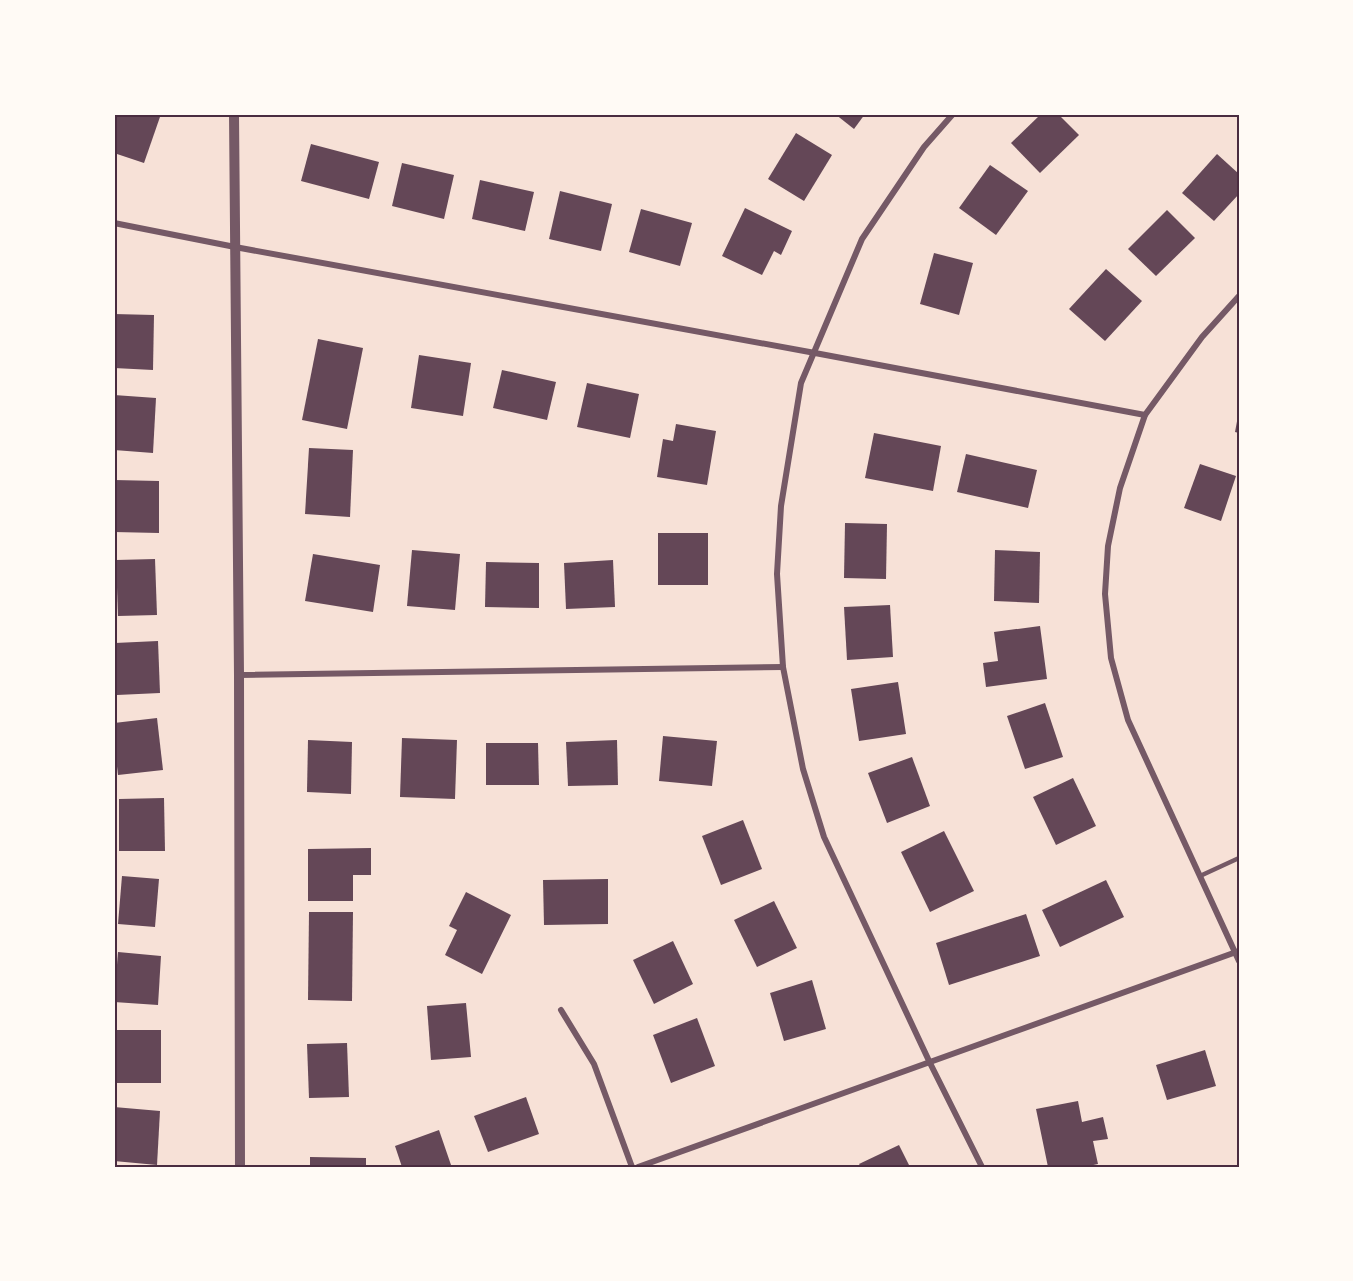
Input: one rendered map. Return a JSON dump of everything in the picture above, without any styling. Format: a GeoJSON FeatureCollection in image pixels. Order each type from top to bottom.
{"type":"FeatureCollection","features":[{"type":"Feature","properties":{"kind":"street"},"geometry":{"type":"LineString","coordinates":[[234,114],[239,675],[240,1167]]}},
{"type":"Feature","properties":{"kind":"street"},"geometry":{"type":"LineString","coordinates":[[953,114],[924,147],[862,239],[801,383],[781,506],[777,574],[783,667],[803,769],[824,837],[930,1063],[982,1167]]}},
{"type":"Feature","properties":{"kind":"street"},"geometry":{"type":"LineString","coordinates":[[114,223],[1145,415]]}},
{"type":"Feature","properties":{"kind":"street"},"geometry":{"type":"LineString","coordinates":[[1239,296],[1202,336],[1145,415],[1120,488],[1108,546],[1106,594],[1111,658],[1128,720],[1237,952],[1239,961]]}},
{"type":"Feature","properties":{"kind":"street"},"geometry":{"type":"LineString","coordinates":[[239,675],[783,667]]}},
{"type":"Feature","properties":{"kind":"street"},"geometry":{"type":"LineString","coordinates":[[638,1167],[1237,952]]}},
{"type":"Feature","properties":{"kind":"street"},"geometry":{"type":"LineString","coordinates":[[561,1010],[594,1064],[632,1167]]}},
{"type":"Feature","properties":{"kind":"lane"},"geometry":{"type":"LineString","coordinates":[[1200,876],[1239,858]]}},
{"type":"Feature","properties":{"kind":"building"},"geometry":{"type":"Polygon","coordinates":[[[118,114],[161,114],[144,163],[114,153],[114,127],[118,114]]]}},
{"type":"Feature","properties":{"kind":"building"},"geometry":{"type":"Polygon","coordinates":[[[835,114],[865,114],[854,129],[835,114]]]}},
{"type":"Feature","properties":{"kind":"building"},"geometry":{"type":"Polygon","coordinates":[[[1041,114],[1058,114],[1079,135],[1040,173],[1011,143],[1041,114]]]}},
{"type":"Feature","properties":{"kind":"building"},"geometry":{"type":"Polygon","coordinates":[[[796,133],[832,155],[804,201],[768,179],[796,133]]]}},
{"type":"Feature","properties":{"kind":"building"},"geometry":{"type":"Polygon","coordinates":[[[311,144],[379,162],[369,199],[301,181],[311,144]]]}},
{"type":"Feature","properties":{"kind":"building"},"geometry":{"type":"Polygon","coordinates":[[[1217,154],[1239,174],[1239,194],[1214,221],[1182,193],[1217,154]]]}},
{"type":"Feature","properties":{"kind":"building"},"geometry":{"type":"Polygon","coordinates":[[[402,163],[454,175],[444,219],[392,206],[402,163]]]}},
{"type":"Feature","properties":{"kind":"building"},"geometry":{"type":"Polygon","coordinates":[[[990,165],[1028,191],[996,235],[959,208],[990,165]]]}},
{"type":"Feature","properties":{"kind":"building"},"geometry":{"type":"Polygon","coordinates":[[[480,180],[534,192],[525,231],[472,219],[480,180]]]}},
{"type":"Feature","properties":{"kind":"building"},"geometry":{"type":"Polygon","coordinates":[[[560,191],[612,204],[601,251],[549,239],[560,191]]]}},
{"type":"Feature","properties":{"kind":"building"},"geometry":{"type":"Polygon","coordinates":[[[745,208],[792,231],[781,255],[774,251],[762,275],[722,256],[745,208]]]}},
{"type":"Feature","properties":{"kind":"building"},"geometry":{"type":"Polygon","coordinates":[[[641,209],[692,223],[680,266],[629,252],[641,209]]]}},
{"type":"Feature","properties":{"kind":"building"},"geometry":{"type":"Polygon","coordinates":[[[1167,210],[1195,238],[1156,276],[1128,249],[1167,210]]]}},
{"type":"Feature","properties":{"kind":"building"},"geometry":{"type":"Polygon","coordinates":[[[934,253],[973,263],[959,315],[920,304],[934,253]]]}},
{"type":"Feature","properties":{"kind":"building"},"geometry":{"type":"Polygon","coordinates":[[[1106,269],[1142,301],[1105,341],[1069,309],[1106,269]]]}},
{"type":"Feature","properties":{"kind":"building"},"geometry":{"type":"Polygon","coordinates":[[[114,314],[154,315],[153,370],[114,368],[114,314]]]}},
{"type":"Feature","properties":{"kind":"building"},"geometry":{"type":"Polygon","coordinates":[[[318,339],[363,348],[347,429],[302,420],[318,339]]]}},
{"type":"Feature","properties":{"kind":"building"},"geometry":{"type":"Polygon","coordinates":[[[419,355],[471,363],[463,416],[411,408],[419,355]]]}},
{"type":"Feature","properties":{"kind":"building"},"geometry":{"type":"Polygon","coordinates":[[[502,370],[556,382],[547,420],[493,408],[502,370]]]}},
{"type":"Feature","properties":{"kind":"building"},"geometry":{"type":"Polygon","coordinates":[[[587,383],[639,394],[630,438],[577,427],[587,383]]]}},
{"type":"Feature","properties":{"kind":"building"},"geometry":{"type":"Polygon","coordinates":[[[114,395],[156,398],[153,453],[114,450],[114,395]]]}},
{"type":"Feature","properties":{"kind":"building"},"geometry":{"type":"Polygon","coordinates":[[[1239,416],[1239,433],[1235,432],[1239,416]]]}},
{"type":"Feature","properties":{"kind":"building"},"geometry":{"type":"Polygon","coordinates":[[[676,424],[716,431],[707,485],[657,477],[663,439],[673,441],[676,424]]]}},
{"type":"Feature","properties":{"kind":"building"},"geometry":{"type":"Polygon","coordinates":[[[874,433],[941,446],[933,491],[865,478],[874,433]]]}},
{"type":"Feature","properties":{"kind":"building"},"geometry":{"type":"Polygon","coordinates":[[[309,448],[353,450],[350,517],[305,514],[309,448]]]}},
{"type":"Feature","properties":{"kind":"building"},"geometry":{"type":"Polygon","coordinates":[[[966,454],[1037,470],[1028,508],[957,492],[966,454]]]}},
{"type":"Feature","properties":{"kind":"building"},"geometry":{"type":"Polygon","coordinates":[[[1200,464],[1236,476],[1221,521],[1184,508],[1200,464]]]}},
{"type":"Feature","properties":{"kind":"building"},"geometry":{"type":"Polygon","coordinates":[[[114,480],[159,481],[159,533],[114,532],[114,480]]]}},
{"type":"Feature","properties":{"kind":"building"},"geometry":{"type":"Polygon","coordinates":[[[845,523],[887,524],[886,579],[844,578],[845,523]]]}},
{"type":"Feature","properties":{"kind":"building"},"geometry":{"type":"Polygon","coordinates":[[[658,533],[708,533],[708,585],[658,585],[658,533]]]}},
{"type":"Feature","properties":{"kind":"building"},"geometry":{"type":"Polygon","coordinates":[[[412,550],[460,554],[455,610],[407,606],[412,550]]]}},
{"type":"Feature","properties":{"kind":"building"},"geometry":{"type":"Polygon","coordinates":[[[995,550],[1040,552],[1039,603],[994,601],[995,550]]]}},
{"type":"Feature","properties":{"kind":"building"},"geometry":{"type":"Polygon","coordinates":[[[313,554],[380,565],[373,612],[305,601],[313,554]]]}},
{"type":"Feature","properties":{"kind":"building"},"geometry":{"type":"Polygon","coordinates":[[[155,559],[157,615],[118,616],[116,560],[155,559]]]}},
{"type":"Feature","properties":{"kind":"building"},"geometry":{"type":"Polygon","coordinates":[[[613,560],[615,607],[566,609],[564,563],[613,560]]]}},
{"type":"Feature","properties":{"kind":"building"},"geometry":{"type":"Polygon","coordinates":[[[486,562],[539,563],[539,608],[485,607],[486,562]]]}},
{"type":"Feature","properties":{"kind":"building"},"geometry":{"type":"Polygon","coordinates":[[[890,605],[893,657],[847,660],[844,607],[890,605]]]}},
{"type":"Feature","properties":{"kind":"building"},"geometry":{"type":"Polygon","coordinates":[[[1040,626],[1047,679],[986,687],[983,663],[998,661],[994,632],[1040,626]]]}},
{"type":"Feature","properties":{"kind":"building"},"geometry":{"type":"Polygon","coordinates":[[[158,641],[160,693],[117,695],[115,643],[158,641]]]}},
{"type":"Feature","properties":{"kind":"building"},"geometry":{"type":"Polygon","coordinates":[[[898,682],[906,734],[859,741],[851,689],[898,682]]]}},
{"type":"Feature","properties":{"kind":"building"},"geometry":{"type":"Polygon","coordinates":[[[1045,703],[1063,757],[1025,769],[1007,716],[1045,703]]]}},
{"type":"Feature","properties":{"kind":"building"},"geometry":{"type":"Polygon","coordinates":[[[157,718],[163,770],[118,775],[114,723],[157,718]]]}},
{"type":"Feature","properties":{"kind":"building"},"geometry":{"type":"Polygon","coordinates":[[[663,736],[717,741],[712,786],[659,781],[663,736]]]}},
{"type":"Feature","properties":{"kind":"building"},"geometry":{"type":"Polygon","coordinates":[[[402,738],[457,740],[455,799],[400,797],[402,738]]]}},
{"type":"Feature","properties":{"kind":"building"},"geometry":{"type":"Polygon","coordinates":[[[308,740],[352,742],[351,794],[307,792],[308,740]]]}},
{"type":"Feature","properties":{"kind":"building"},"geometry":{"type":"Polygon","coordinates":[[[617,740],[618,785],[568,786],[566,742],[617,740]]]}},
{"type":"Feature","properties":{"kind":"building"},"geometry":{"type":"Polygon","coordinates":[[[486,743],[538,743],[539,785],[486,785],[486,743]]]}},
{"type":"Feature","properties":{"kind":"building"},"geometry":{"type":"Polygon","coordinates":[[[912,757],[930,806],[887,823],[868,773],[912,757]]]}},
{"type":"Feature","properties":{"kind":"building"},"geometry":{"type":"Polygon","coordinates":[[[1073,778],[1096,826],[1056,845],[1033,797],[1073,778]]]}},
{"type":"Feature","properties":{"kind":"building"},"geometry":{"type":"Polygon","coordinates":[[[164,798],[165,851],[119,851],[119,799],[164,798]]]}},
{"type":"Feature","properties":{"kind":"building"},"geometry":{"type":"Polygon","coordinates":[[[743,820],[762,869],[721,885],[702,836],[743,820]]]}},
{"type":"Feature","properties":{"kind":"building"},"geometry":{"type":"Polygon","coordinates":[[[944,831],[974,891],[930,912],[901,852],[944,831]]]}},
{"type":"Feature","properties":{"kind":"building"},"geometry":{"type":"Polygon","coordinates":[[[371,848],[371,875],[353,875],[353,901],[308,901],[308,849],[371,848]]]}},
{"type":"Feature","properties":{"kind":"building"},"geometry":{"type":"Polygon","coordinates":[[[122,876],[159,879],[155,927],[118,924],[122,876]]]}},
{"type":"Feature","properties":{"kind":"building"},"geometry":{"type":"Polygon","coordinates":[[[608,879],[608,924],[544,925],[543,880],[608,879]]]}},
{"type":"Feature","properties":{"kind":"building"},"geometry":{"type":"Polygon","coordinates":[[[1106,880],[1124,917],[1060,947],[1042,910],[1106,880]]]}},
{"type":"Feature","properties":{"kind":"building"},"geometry":{"type":"Polygon","coordinates":[[[466,892],[511,915],[482,974],[445,955],[457,930],[449,926],[466,892]]]}},
{"type":"Feature","properties":{"kind":"building"},"geometry":{"type":"Polygon","coordinates":[[[774,901],[797,948],[757,967],[734,920],[774,901]]]}},
{"type":"Feature","properties":{"kind":"building"},"geometry":{"type":"Polygon","coordinates":[[[309,912],[353,912],[352,1001],[308,1000],[309,912]]]}},
{"type":"Feature","properties":{"kind":"building"},"geometry":{"type":"Polygon","coordinates":[[[1026,914],[1040,956],[949,985],[936,943],[1026,914]]]}},
{"type":"Feature","properties":{"kind":"building"},"geometry":{"type":"Polygon","coordinates":[[[673,941],[693,984],[654,1004],[633,960],[673,941]]]}},
{"type":"Feature","properties":{"kind":"building"},"geometry":{"type":"Polygon","coordinates":[[[118,952],[161,956],[158,1005],[114,1002],[118,952]]]}},
{"type":"Feature","properties":{"kind":"building"},"geometry":{"type":"Polygon","coordinates":[[[812,980],[826,1029],[784,1041],[770,993],[812,980]]]}},
{"type":"Feature","properties":{"kind":"building"},"geometry":{"type":"Polygon","coordinates":[[[466,1003],[471,1057],[431,1060],[427,1006],[466,1003]]]}},
{"type":"Feature","properties":{"kind":"building"},"geometry":{"type":"Polygon","coordinates":[[[697,1018],[715,1066],[671,1083],[653,1035],[697,1018]]]}},
{"type":"Feature","properties":{"kind":"building"},"geometry":{"type":"Polygon","coordinates":[[[114,1030],[161,1030],[161,1083],[115,1083],[114,1030]]]}},
{"type":"Feature","properties":{"kind":"building"},"geometry":{"type":"Polygon","coordinates":[[[347,1043],[349,1097],[309,1098],[307,1044],[347,1043]]]}},
{"type":"Feature","properties":{"kind":"building"},"geometry":{"type":"Polygon","coordinates":[[[1205,1050],[1216,1086],[1167,1100],[1156,1065],[1205,1050]]]}},
{"type":"Feature","properties":{"kind":"building"},"geometry":{"type":"Polygon","coordinates":[[[526,1097],[539,1134],[488,1152],[474,1116],[526,1097]]]}},
{"type":"Feature","properties":{"kind":"building"},"geometry":{"type":"Polygon","coordinates":[[[1078,1101],[1082,1122],[1103,1117],[1108,1139],[1093,1141],[1098,1164],[1084,1167],[1048,1167],[1036,1109],[1078,1101]]]}},
{"type":"Feature","properties":{"kind":"building"},"geometry":{"type":"Polygon","coordinates":[[[114,1107],[160,1111],[157,1165],[114,1161],[114,1107]]]}},
{"type":"Feature","properties":{"kind":"building"},"geometry":{"type":"Polygon","coordinates":[[[439,1130],[451,1165],[402,1167],[395,1146],[439,1130]]]}},
{"type":"Feature","properties":{"kind":"building"},"geometry":{"type":"Polygon","coordinates":[[[899,1145],[910,1167],[861,1167],[859,1164],[899,1145]]]}},
{"type":"Feature","properties":{"kind":"building"},"geometry":{"type":"Polygon","coordinates":[[[310,1157],[366,1158],[366,1167],[310,1167],[310,1157]]]}}]}
